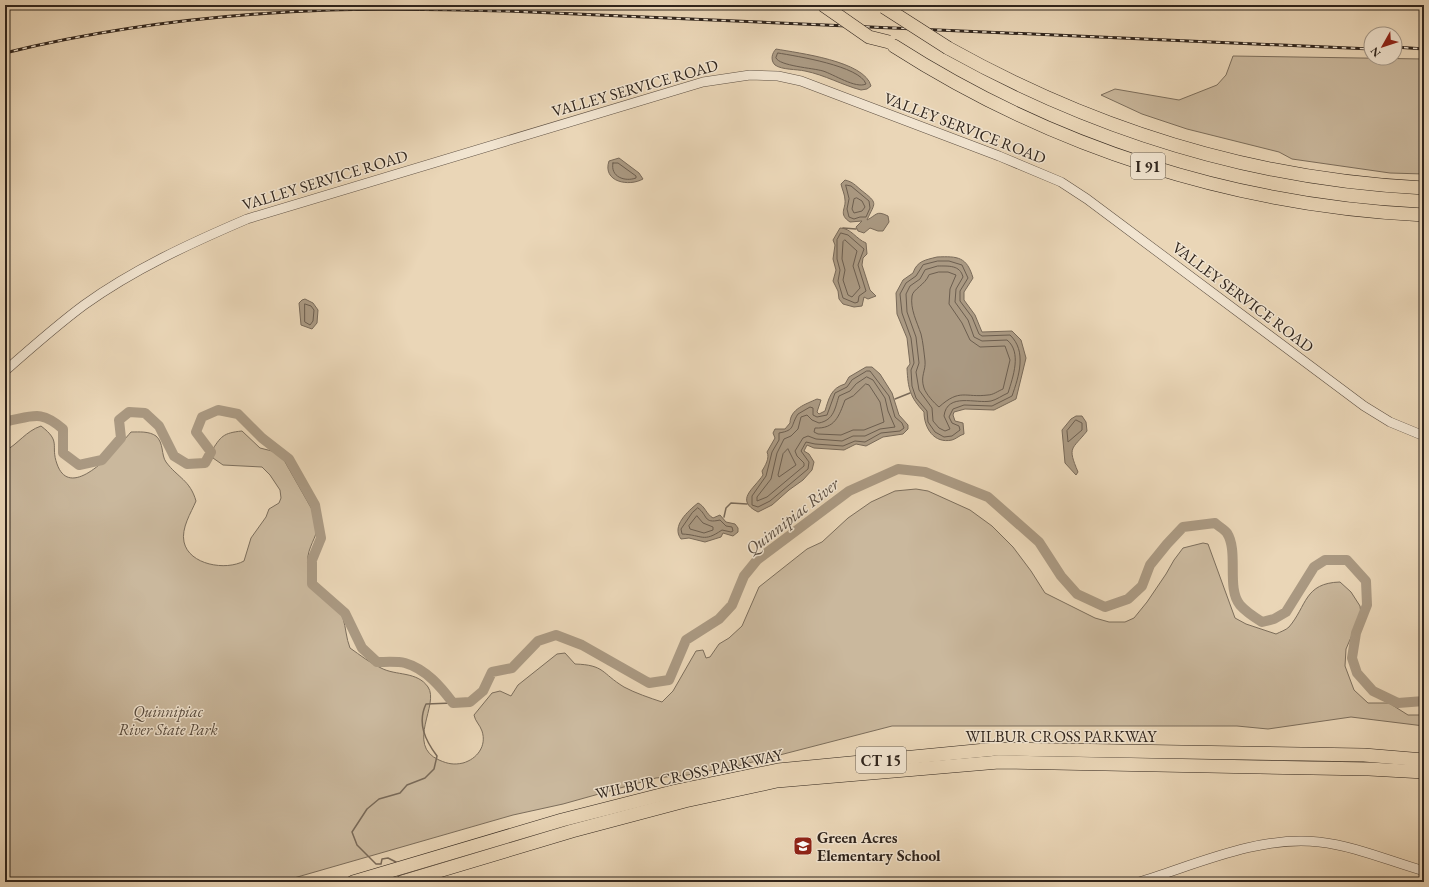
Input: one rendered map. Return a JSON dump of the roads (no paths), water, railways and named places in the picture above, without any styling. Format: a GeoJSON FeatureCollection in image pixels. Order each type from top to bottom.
{"type":"FeatureCollection","features":[{"type":"Feature","properties":{"kind":"highway"},"geometry":{"type":"LineString","coordinates":[[823,5],[866,35],[891,44]]}},
{"type":"Feature","properties":{"kind":"highway","name":"I 91"},"geometry":{"type":"LineString","coordinates":[[836,5],[891,44],[956,83],[1019,115],[1088,145],[1152,167],[1221,186],[1277,198],[1348,209],[1424,215]]}},
{"type":"Feature","properties":{"kind":"highway","name":"I 91"},"geometry":{"type":"LineString","coordinates":[[883,6],[948,48],[1004,78],[1060,104],[1117,126],[1186,149],[1244,164],[1301,175],[1372,184],[1424,188]]}},
{"type":"Feature","properties":{"kind":"highway","name":"WILBUR CROSS PARKWAY"},"geometry":{"type":"LineString","coordinates":[[353,882],[570,818],[676,791],[778,770],[996,750],[1356,755],[1424,760]]}},
{"type":"Feature","properties":{"kind":"highway","name":"WILBUR CROSS PARKWAY"},"geometry":{"type":"LineString","coordinates":[[402,882],[572,831],[685,800],[777,781],[999,762],[1369,769],[1424,772]]}},
{"type":"Feature","properties":{"kind":"street","name":"VALLEY SERVICE ROAD"},"geometry":{"type":"LineString","coordinates":[[5,371],[85,305],[116,284],[154,262],[196,241],[247,219],[703,82],[731,76],[760,75],[790,78],[825,89],[1006,159],[1065,185],[1364,406],[1390,422],[1424,436]]}},
{"type":"Feature","properties":{"kind":"street"},"geometry":{"type":"LineString","coordinates":[[1139,882],[1264,844],[1299,841],[1335,844],[1424,871]]}},
{"type":"Feature","properties":{"kind":"water"},"geometry":{"type":"Polygon","coordinates":[[[776,49],[814,56],[844,64],[857,70],[866,77],[871,86],[867,89],[861,90],[812,73],[778,67],[773,63],[772,59],[773,52],[776,49]]]}},
{"type":"Feature","properties":{"kind":"water"},"geometry":{"type":"Polygon","coordinates":[[[619,158],[639,173],[643,179],[631,183],[618,181],[613,178],[609,174],[609,161],[619,158]]]}},
{"type":"Feature","properties":{"kind":"water"},"geometry":{"type":"Polygon","coordinates":[[[845,180],[854,184],[873,201],[874,204],[867,220],[879,213],[888,216],[889,222],[883,231],[870,228],[864,233],[858,231],[856,227],[862,221],[850,222],[846,219],[843,214],[845,198],[841,184],[845,180]]]}},
{"type":"Feature","properties":{"kind":"water"},"geometry":{"type":"Polygon","coordinates":[[[840,228],[844,228],[866,243],[867,254],[863,258],[862,265],[870,290],[876,296],[868,299],[864,297],[862,306],[854,307],[843,304],[839,299],[838,291],[833,281],[836,270],[833,259],[835,245],[833,240],[840,228]]]}},
{"type":"Feature","properties":{"kind":"water"},"geometry":{"type":"Polygon","coordinates":[[[937,257],[951,257],[961,259],[965,262],[971,271],[973,278],[964,292],[964,300],[975,315],[982,332],[1012,331],[1021,340],[1026,358],[1016,399],[994,410],[965,409],[954,412],[953,415],[955,421],[963,423],[964,434],[946,441],[940,440],[931,434],[924,418],[924,412],[913,397],[909,387],[907,368],[910,364],[907,338],[897,314],[896,293],[903,280],[913,273],[919,263],[937,257]]]}},
{"type":"Feature","properties":{"kind":"water"},"geometry":{"type":"Polygon","coordinates":[[[305,299],[313,303],[318,310],[317,323],[312,329],[301,325],[299,303],[305,299]]]}},
{"type":"Feature","properties":{"kind":"water"},"geometry":{"type":"Polygon","coordinates":[[[866,367],[872,367],[880,374],[892,393],[899,415],[908,425],[908,429],[903,434],[883,437],[866,446],[856,444],[844,450],[814,448],[807,445],[804,451],[809,454],[814,462],[812,470],[803,480],[772,505],[758,512],[751,508],[747,503],[748,494],[763,475],[762,471],[768,459],[767,452],[775,438],[773,433],[775,429],[785,429],[790,423],[793,414],[799,408],[817,399],[821,400],[817,412],[819,414],[825,411],[831,394],[837,388],[845,384],[849,377],[866,367]]]}},
{"type":"Feature","properties":{"kind":"water"},"geometry":{"type":"Polygon","coordinates":[[[1076,416],[1082,416],[1086,422],[1087,431],[1075,445],[1072,453],[1078,472],[1076,475],[1065,463],[1062,430],[1071,419],[1076,416]]]}},
{"type":"Feature","properties":{"kind":"water"},"geometry":{"type":"Polygon","coordinates":[[[698,503],[713,518],[720,515],[726,522],[735,524],[738,528],[738,532],[733,536],[723,533],[721,537],[705,542],[689,538],[681,539],[678,534],[679,524],[686,514],[698,503]]]}},
{"type":"Feature","properties":{"kind":"waterway"},"geometry":{"type":"LineString","coordinates":[[843,228],[856,229]]}},
{"type":"Feature","properties":{"kind":"waterway"},"geometry":{"type":"LineString","coordinates":[[895,399],[910,393]]}},
{"type":"Feature","properties":{"kind":"waterway","name":"Quinnipiac River"},"geometry":{"type":"LineString","coordinates":[[5,423],[31,416],[49,419],[63,429],[63,453],[79,465],[102,460],[121,438],[119,420],[129,412],[145,413],[159,426],[174,456],[187,464],[205,463],[211,452],[196,432],[202,417],[218,410],[238,414],[262,438],[289,459],[315,505],[321,538],[312,560],[312,584],[345,613],[362,648],[377,662],[402,662],[413,666],[432,679],[453,703],[470,702],[483,691],[492,672],[512,668],[538,641],[556,635],[582,645],[649,683],[669,680],[686,640],[719,619],[732,605],[744,576],[757,560],[849,491],[898,469],[925,472],[988,497],[1039,542],[1061,576],[1077,594],[1105,607],[1128,599],[1142,586],[1150,565],[1183,527],[1215,523],[1227,533],[1232,550],[1233,580],[1236,598],[1245,610],[1262,622],[1274,619],[1286,612],[1314,567],[1325,560],[1347,560],[1366,581],[1367,605],[1356,633],[1352,658],[1357,673],[1373,691],[1398,703],[1424,701]]}},
{"type":"Feature","properties":{"kind":"waterway"},"geometry":{"type":"LineString","coordinates":[[724,517],[726,508],[731,503],[747,504]]}},
{"type":"Feature","properties":{"kind":"waterway"},"geometry":{"type":"LineString","coordinates":[[396,862],[388,858],[382,859],[381,864],[376,864],[357,845],[352,832],[367,809],[379,799],[400,793],[407,785],[425,778],[434,769],[437,756],[426,738],[422,725],[423,711],[426,704],[453,703]]}},
{"type":"Feature","properties":{"kind":"railway"},"geometry":{"type":"LineString","coordinates":[[5,53],[85,36],[166,23],[288,12],[374,9],[508,11],[1363,49]]}},
{"type":"Feature","properties":{"kind":"railway"},"geometry":{"type":"LineString","coordinates":[[1403,48],[1424,49]]}},
{"type":"Feature","properties":{"kind":"place","name":"Green Acres Elementary School"},"geometry":{"type":"Point","coordinates":[803,846]}},
{"type":"Feature","properties":{"kind":"park label","name":"Quinnipiac River State Park"},"geometry":{"type":"Point","coordinates":[168,720]}}]}
